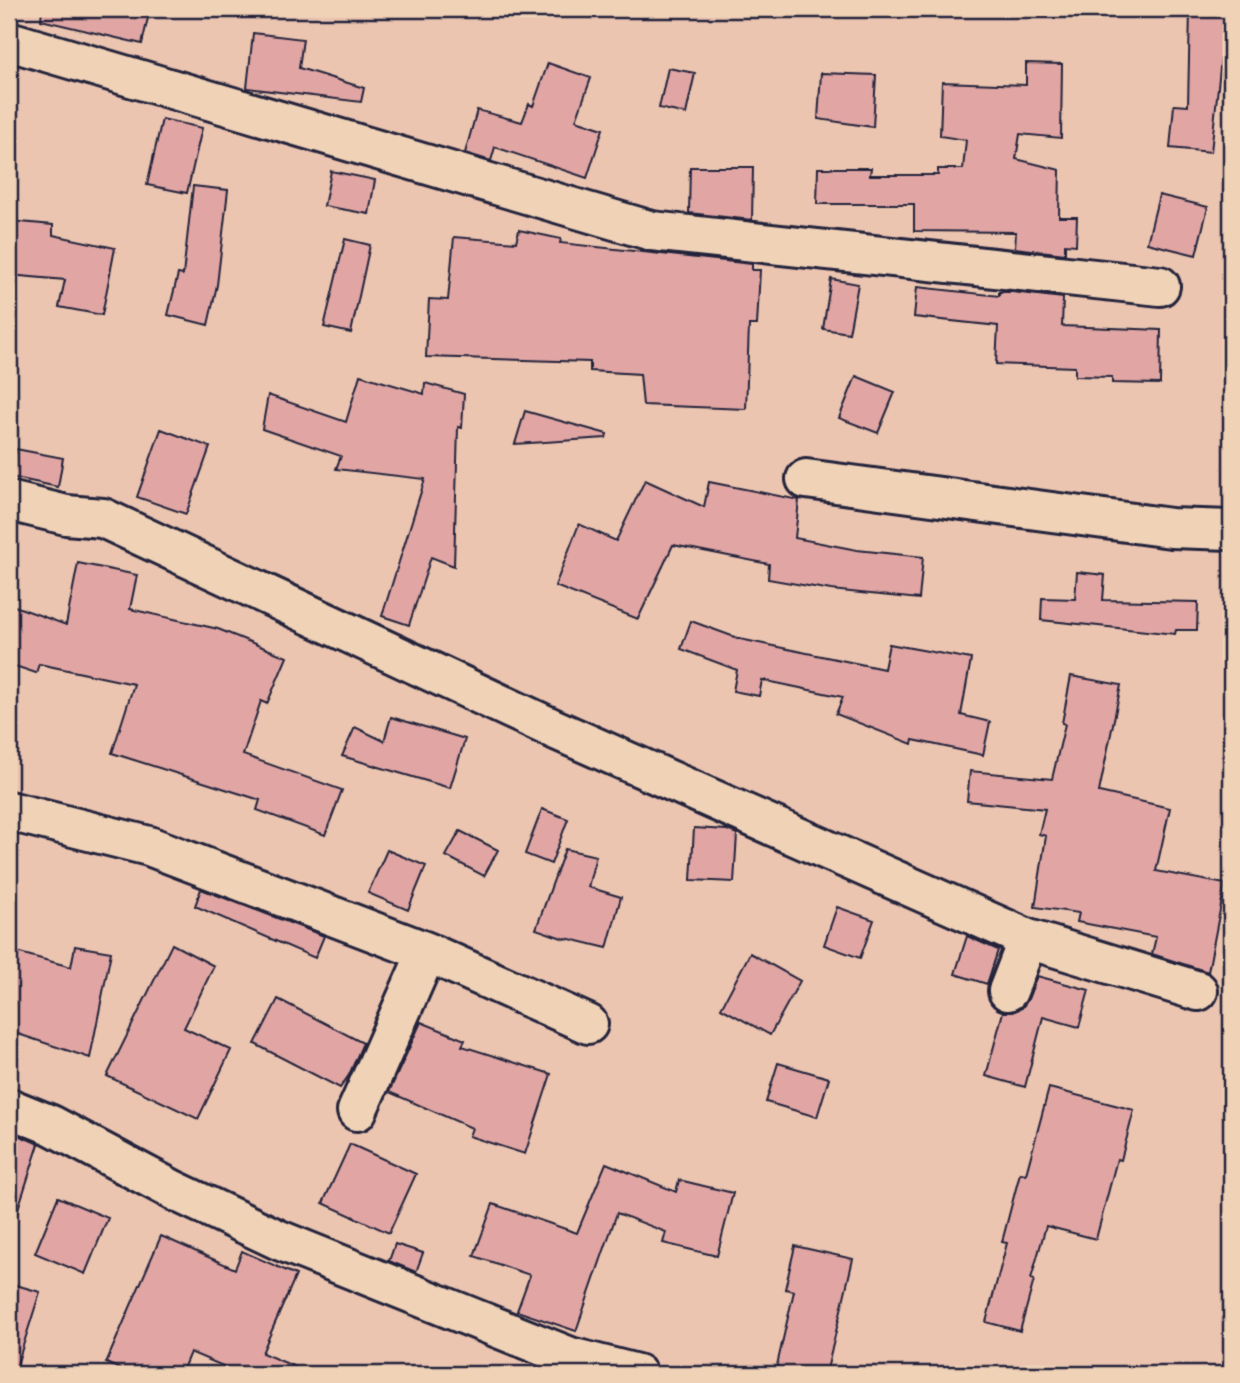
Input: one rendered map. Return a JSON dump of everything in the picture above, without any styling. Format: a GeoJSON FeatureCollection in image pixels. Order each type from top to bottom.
{"type":"FeatureCollection","features":[{"type":"Feature","properties":{"kind":"street"},"geometry":{"type":"LineString","coordinates":[[9,41],[653,231],[1160,286]]}},
{"type":"Feature","properties":{"kind":"street"},"geometry":{"type":"LineString","coordinates":[[806,479],[1171,528],[1231,530]]}},
{"type":"Feature","properties":{"kind":"street"},"geometry":{"type":"LineString","coordinates":[[9,501],[65,515],[103,518],[554,729],[1028,939],[1198,991]]}},
{"type":"Feature","properties":{"kind":"street"},"geometry":{"type":"LineString","coordinates":[[9,811],[149,846],[427,952],[588,1024]]}},
{"type":"Feature","properties":{"kind":"street"},"geometry":{"type":"LineString","coordinates":[[1007,991],[1028,939]]}},
{"type":"Feature","properties":{"kind":"street"},"geometry":{"type":"LineString","coordinates":[[357,1111],[427,952]]}},
{"type":"Feature","properties":{"kind":"street"},"geometry":{"type":"LineString","coordinates":[[9,1108],[51,1125],[173,1190],[279,1240],[570,1357],[637,1374]]}},
{"type":"Feature","properties":{"kind":"building"},"geometry":{"type":"Polygon","coordinates":[[[42,9],[150,9],[142,44],[41,20],[42,9]]]}},
{"type":"Feature","properties":{"kind":"building"},"geometry":{"type":"Polygon","coordinates":[[[1190,9],[1225,9],[1225,59],[1221,59],[1211,152],[1170,148],[1174,105],[1188,106],[1190,9]]]}},
{"type":"Feature","properties":{"kind":"building"},"geometry":{"type":"Polygon","coordinates":[[[253,33],[303,39],[299,68],[364,88],[361,102],[247,88],[253,33]]]}},
{"type":"Feature","properties":{"kind":"building"},"geometry":{"type":"Polygon","coordinates":[[[548,63],[591,78],[576,120],[603,129],[587,178],[495,147],[491,161],[465,153],[477,110],[522,122],[529,104],[533,106],[548,63]]]}},
{"type":"Feature","properties":{"kind":"building"},"geometry":{"type":"Polygon","coordinates":[[[1026,63],[1062,64],[1061,138],[1020,134],[1016,159],[1060,170],[1059,217],[1077,217],[1076,245],[1065,244],[1065,254],[1015,248],[1016,232],[914,231],[914,204],[817,204],[818,168],[871,168],[870,175],[938,175],[938,169],[963,169],[966,140],[940,136],[942,82],[1026,85],[1026,63]]]}},
{"type":"Feature","properties":{"kind":"building"},"geometry":{"type":"Polygon","coordinates":[[[668,68],[695,73],[686,114],[659,108],[668,68]]]}},
{"type":"Feature","properties":{"kind":"building"},"geometry":{"type":"Polygon","coordinates":[[[821,73],[876,75],[873,127],[818,119],[821,73]]]}},
{"type":"Feature","properties":{"kind":"building"},"geometry":{"type":"Polygon","coordinates":[[[162,119],[202,128],[187,193],[147,185],[162,119]]]}},
{"type":"Feature","properties":{"kind":"building"},"geometry":{"type":"Polygon","coordinates":[[[690,167],[753,167],[752,220],[689,213],[690,167]]]}},
{"type":"Feature","properties":{"kind":"building"},"geometry":{"type":"Polygon","coordinates":[[[331,171],[375,180],[369,214],[324,206],[331,171]]]}},
{"type":"Feature","properties":{"kind":"building"},"geometry":{"type":"Polygon","coordinates":[[[193,186],[228,190],[217,285],[208,325],[168,315],[178,274],[183,275],[193,186]]]}},
{"type":"Feature","properties":{"kind":"building"},"geometry":{"type":"Polygon","coordinates":[[[1159,195],[1208,207],[1196,255],[1147,243],[1159,195]]]}},
{"type":"Feature","properties":{"kind":"building"},"geometry":{"type":"Polygon","coordinates":[[[9,221],[53,225],[53,235],[115,248],[102,315],[59,307],[65,280],[9,275],[9,221]]]}},
{"type":"Feature","properties":{"kind":"building"},"geometry":{"type":"Polygon","coordinates":[[[519,230],[561,239],[560,243],[752,264],[752,270],[760,270],[757,325],[749,325],[746,409],[643,405],[640,374],[590,371],[590,362],[426,357],[429,299],[448,300],[454,237],[516,242],[519,230]]]}},
{"type":"Feature","properties":{"kind":"building"},"geometry":{"type":"Polygon","coordinates":[[[345,239],[370,245],[351,333],[324,327],[345,239]]]}},
{"type":"Feature","properties":{"kind":"building"},"geometry":{"type":"Polygon","coordinates":[[[831,279],[858,284],[849,333],[823,329],[831,279]]]}},
{"type":"Feature","properties":{"kind":"building"},"geometry":{"type":"Polygon","coordinates":[[[917,287],[999,296],[999,292],[1012,292],[1063,298],[1062,326],[1161,330],[1160,384],[1112,383],[1112,377],[1075,376],[1075,367],[996,364],[998,326],[914,317],[917,287]]]}},
{"type":"Feature","properties":{"kind":"building"},"geometry":{"type":"Polygon","coordinates":[[[360,375],[424,394],[425,383],[464,394],[462,428],[458,427],[454,566],[431,557],[409,625],[382,616],[425,479],[336,469],[341,456],[262,429],[268,395],[346,422],[360,375]]]}},
{"type":"Feature","properties":{"kind":"building"},"geometry":{"type":"Polygon","coordinates":[[[856,376],[895,392],[878,433],[839,418],[856,376]]]}},
{"type":"Feature","properties":{"kind":"building"},"geometry":{"type":"Polygon","coordinates":[[[525,411],[607,434],[606,438],[515,444],[525,411]]]}},
{"type":"Feature","properties":{"kind":"building"},"geometry":{"type":"Polygon","coordinates":[[[161,429],[210,447],[186,514],[137,497],[161,429]]]}},
{"type":"Feature","properties":{"kind":"building"},"geometry":{"type":"Polygon","coordinates":[[[16,449],[63,458],[58,487],[11,477],[16,449]]]}},
{"type":"Feature","properties":{"kind":"building"},"geometry":{"type":"Polygon","coordinates":[[[645,480],[704,507],[709,482],[799,500],[795,538],[857,550],[923,557],[919,599],[831,590],[768,579],[769,564],[673,545],[638,619],[555,586],[579,524],[616,541],[645,480]]]}},
{"type":"Feature","properties":{"kind":"building"},"geometry":{"type":"Polygon","coordinates":[[[78,563],[137,575],[130,609],[218,629],[287,657],[267,704],[261,701],[243,755],[342,790],[325,835],[257,810],[260,800],[112,753],[134,684],[39,664],[36,673],[9,664],[9,604],[66,625],[78,563]]]}},
{"type":"Feature","properties":{"kind":"building"},"geometry":{"type":"Polygon","coordinates":[[[1077,572],[1105,575],[1103,600],[1198,602],[1197,630],[1176,630],[1175,634],[1041,620],[1042,598],[1075,599],[1077,572]]]}},
{"type":"Feature","properties":{"kind":"building"},"geometry":{"type":"Polygon","coordinates":[[[691,621],[740,639],[884,669],[889,644],[971,659],[961,715],[990,722],[983,755],[913,740],[912,744],[836,714],[843,697],[762,680],[759,696],[733,691],[737,670],[681,649],[691,621]]]}},
{"type":"Feature","properties":{"kind":"building"},"geometry":{"type":"Polygon","coordinates":[[[1071,676],[1121,685],[1099,792],[1170,808],[1156,871],[1225,884],[1208,972],[1152,954],[1156,937],[1077,922],[1079,913],[1035,907],[1046,836],[1039,834],[1045,809],[967,801],[970,771],[1052,779],[1065,724],[1062,723],[1071,676]]]}},
{"type":"Feature","properties":{"kind":"building"},"geometry":{"type":"Polygon","coordinates":[[[391,717],[465,739],[450,788],[342,756],[355,727],[384,741],[391,717]]]}},
{"type":"Feature","properties":{"kind":"building"},"geometry":{"type":"Polygon","coordinates":[[[542,809],[568,819],[551,864],[525,854],[542,809]]]}},
{"type":"Feature","properties":{"kind":"building"},"geometry":{"type":"Polygon","coordinates":[[[694,828],[727,830],[737,834],[734,882],[691,880],[694,828]]]}},
{"type":"Feature","properties":{"kind":"building"},"geometry":{"type":"Polygon","coordinates":[[[460,831],[498,850],[484,876],[446,856],[460,831]]]}},
{"type":"Feature","properties":{"kind":"building"},"geometry":{"type":"Polygon","coordinates":[[[565,849],[596,856],[588,887],[621,897],[607,948],[565,939],[536,929],[565,849]]]}},
{"type":"Feature","properties":{"kind":"building"},"geometry":{"type":"Polygon","coordinates":[[[387,850],[426,866],[408,910],[368,893],[387,850]]]}},
{"type":"Feature","properties":{"kind":"building"},"geometry":{"type":"Polygon","coordinates":[[[201,889],[324,936],[315,958],[195,906],[201,889]]]}},
{"type":"Feature","properties":{"kind":"building"},"geometry":{"type":"Polygon","coordinates":[[[837,907],[874,920],[860,958],[824,945],[837,907]]]}},
{"type":"Feature","properties":{"kind":"building"},"geometry":{"type":"Polygon","coordinates":[[[967,936],[998,950],[987,984],[955,974],[967,936]]]}},
{"type":"Feature","properties":{"kind":"building"},"geometry":{"type":"Polygon","coordinates":[[[172,944],[214,966],[184,1028],[231,1050],[198,1119],[107,1076],[172,944]]]}},
{"type":"Feature","properties":{"kind":"building"},"geometry":{"type":"Polygon","coordinates":[[[75,946],[111,952],[90,1058],[9,1031],[9,950],[71,967],[75,946]]]}},
{"type":"Feature","properties":{"kind":"building"},"geometry":{"type":"Polygon","coordinates":[[[750,953],[800,981],[770,1035],[721,1008],[750,953]]]}},
{"type":"Feature","properties":{"kind":"building"},"geometry":{"type":"Polygon","coordinates":[[[1037,976],[1089,990],[1079,1027],[1043,1017],[1025,1087],[986,1076],[1003,1012],[1022,1008],[1037,976]]]}},
{"type":"Feature","properties":{"kind":"building"},"geometry":{"type":"Polygon","coordinates":[[[278,999],[363,1043],[340,1088],[255,1044],[278,999]]]}},
{"type":"Feature","properties":{"kind":"building"},"geometry":{"type":"Polygon","coordinates":[[[421,1022],[465,1040],[462,1046],[551,1074],[525,1154],[469,1136],[472,1128],[389,1092],[421,1022]]]}},
{"type":"Feature","properties":{"kind":"building"},"geometry":{"type":"Polygon","coordinates":[[[778,1063],[829,1078],[817,1117],[766,1102],[778,1063]]]}},
{"type":"Feature","properties":{"kind":"building"},"geometry":{"type":"Polygon","coordinates":[[[1049,1088],[1134,1110],[1121,1160],[1117,1159],[1096,1239],[1046,1226],[1020,1331],[986,1322],[1007,1243],[1002,1242],[1020,1173],[1026,1174],[1049,1088]]]}},
{"type":"Feature","properties":{"kind":"building"},"geometry":{"type":"Polygon","coordinates":[[[9,1131],[39,1144],[15,1218],[9,1217],[9,1131]]]}},
{"type":"Feature","properties":{"kind":"building"},"geometry":{"type":"Polygon","coordinates":[[[350,1144],[416,1174],[389,1233],[323,1203],[350,1144]]]}},
{"type":"Feature","properties":{"kind":"building"},"geometry":{"type":"Polygon","coordinates":[[[606,1163],[676,1192],[679,1180],[733,1193],[717,1256],[663,1243],[666,1232],[617,1213],[576,1331],[517,1311],[530,1275],[474,1256],[493,1204],[577,1233],[606,1163]]]}},
{"type":"Feature","properties":{"kind":"building"},"geometry":{"type":"Polygon","coordinates":[[[58,1197],[108,1218],[85,1274],[35,1253],[58,1197]]]}},
{"type":"Feature","properties":{"kind":"building"},"geometry":{"type":"Polygon","coordinates":[[[161,1236],[235,1269],[242,1251],[296,1275],[262,1353],[312,1374],[242,1374],[190,1352],[181,1374],[132,1374],[106,1363],[161,1236]]]}},
{"type":"Feature","properties":{"kind":"building"},"geometry":{"type":"Polygon","coordinates":[[[395,1244],[423,1253],[416,1272],[389,1261],[395,1244]]]}},
{"type":"Feature","properties":{"kind":"building"},"geometry":{"type":"Polygon","coordinates":[[[795,1246],[853,1259],[826,1374],[775,1374],[794,1291],[785,1289],[795,1246]]]}},
{"type":"Feature","properties":{"kind":"building"},"geometry":{"type":"Polygon","coordinates":[[[9,1283],[40,1292],[15,1371],[9,1370],[9,1283]]]}}]}
